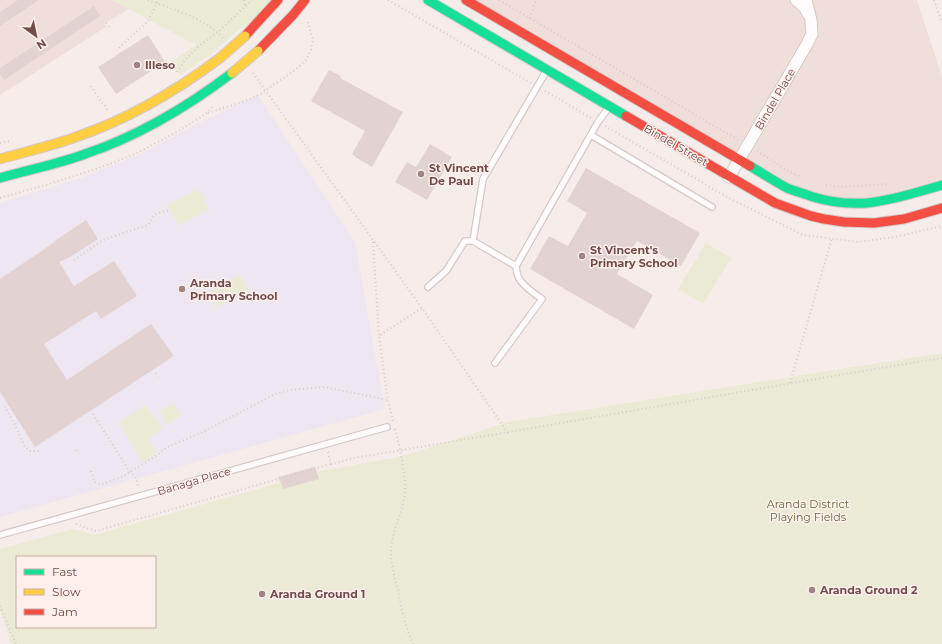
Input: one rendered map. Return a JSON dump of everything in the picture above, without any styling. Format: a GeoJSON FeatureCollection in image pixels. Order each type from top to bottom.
{"type":"FeatureCollection","features":[{"type":"Feature","properties":{"kind":"street"},"geometry":{"type":"LineString","coordinates":[[0,159],[76,137],[122,118],[166,95],[208,68],[220,58],[245,36],[278,0]]}},
{"type":"Feature","properties":{"kind":"street"},"geometry":{"type":"LineString","coordinates":[[0,178],[97,150],[146,129],[176,112],[214,87],[258,51],[293,15],[305,0]]}},
{"type":"Feature","properties":{"kind":"street","name":"Bindel Street"},"geometry":{"type":"LineString","coordinates":[[428,0],[467,9],[615,98],[729,177],[775,203],[810,215],[835,211],[842,203],[869,203],[942,185]]}},
{"type":"Feature","properties":{"kind":"street"},"geometry":{"type":"LineString","coordinates":[[796,0],[805,8],[811,20]]}},
{"type":"Feature","properties":{"kind":"street","name":"Bindel Place"},"geometry":{"type":"LineString","coordinates":[[729,177],[812,34],[811,20],[806,0]]}},
{"type":"Feature","properties":{"kind":"street","name":"Bindel Street"},"geometry":{"type":"LineString","coordinates":[[467,9],[548,70],[615,98],[739,160],[788,188],[815,198],[857,223],[873,223],[903,219],[942,208]]}},
{"type":"Feature","properties":{"kind":"lane"},"geometry":{"type":"LineString","coordinates":[[473,241],[483,179],[548,70]]}},
{"type":"Feature","properties":{"kind":"lane"},"geometry":{"type":"LineString","coordinates":[[495,363],[542,299],[528,288],[518,277],[516,266],[598,122],[615,98]]}},
{"type":"Feature","properties":{"kind":"lane"},"geometry":{"type":"LineString","coordinates":[[591,135],[712,207]]}},
{"type":"Feature","properties":{"kind":"lane"},"geometry":{"type":"LineString","coordinates":[[428,287],[446,271],[465,241],[473,241],[516,266]]}},
{"type":"Feature","properties":{"kind":"lane","name":"Banaga Place"},"geometry":{"type":"LineString","coordinates":[[0,535],[387,427]]}},
{"type":"Feature","properties":{"kind":"path"},"geometry":{"type":"LineString","coordinates":[[148,0],[157,2],[202,22],[218,32],[223,38]]}},
{"type":"Feature","properties":{"kind":"path"},"geometry":{"type":"LineString","coordinates":[[244,0],[245,5]]}},
{"type":"Feature","properties":{"kind":"path"},"geometry":{"type":"LineString","coordinates":[[176,73],[185,60],[198,46],[218,32],[252,0]]}},
{"type":"Feature","properties":{"kind":"path"},"geometry":{"type":"LineString","coordinates":[[388,0],[729,198]]}},
{"type":"Feature","properties":{"kind":"path"},"geometry":{"type":"LineString","coordinates":[[499,0],[748,145],[790,172],[804,178]]}},
{"type":"Feature","properties":{"kind":"path"},"geometry":{"type":"LineString","coordinates":[[530,18],[536,0]]}},
{"type":"Feature","properties":{"kind":"path"},"geometry":{"type":"LineString","coordinates":[[934,0],[942,23]]}},
{"type":"Feature","properties":{"kind":"path"},"geometry":{"type":"LineString","coordinates":[[120,48],[148,21],[157,2]]}},
{"type":"Feature","properties":{"kind":"path"},"geometry":{"type":"LineString","coordinates":[[206,114],[261,94],[291,73],[306,60],[311,50],[313,40],[307,18]]}},
{"type":"Feature","properties":{"kind":"path"},"geometry":{"type":"LineString","coordinates":[[106,23],[110,28]]}},
{"type":"Feature","properties":{"kind":"path"},"geometry":{"type":"LineString","coordinates":[[252,72],[422,308],[508,433]]}},
{"type":"Feature","properties":{"kind":"path"},"geometry":{"type":"LineString","coordinates":[[91,86],[100,102],[105,105],[108,111],[101,113]]}},
{"type":"Feature","properties":{"kind":"path"},"geometry":{"type":"LineString","coordinates":[[0,143],[14,140]]}},
{"type":"Feature","properties":{"kind":"path"},"geometry":{"type":"LineString","coordinates":[[825,185],[840,187],[888,185],[895,183]]}},
{"type":"Feature","properties":{"kind":"path"},"geometry":{"type":"LineString","coordinates":[[74,260],[103,240],[148,225],[155,214],[170,210]]}},
{"type":"Feature","properties":{"kind":"path"},"geometry":{"type":"LineString","coordinates":[[895,237],[942,226]]}},
{"type":"Feature","properties":{"kind":"path"},"geometry":{"type":"LineString","coordinates":[[790,383],[832,238]]}},
{"type":"Feature","properties":{"kind":"path"},"geometry":{"type":"LineString","coordinates":[[91,470],[96,484],[108,482],[130,472],[167,447],[201,432],[275,394],[290,390],[324,387],[388,400],[379,336],[373,240]]}},
{"type":"Feature","properties":{"kind":"path"},"geometry":{"type":"LineString","coordinates":[[379,336],[422,308]]}},
{"type":"Feature","properties":{"kind":"path"},"geometry":{"type":"LineString","coordinates":[[76,523],[96,531],[353,458],[508,433],[790,383],[942,358]]}},
{"type":"Feature","properties":{"kind":"path"},"geometry":{"type":"LineString","coordinates":[[156,373],[158,377]]}},
{"type":"Feature","properties":{"kind":"path"},"geometry":{"type":"LineString","coordinates":[[9,404],[6,407],[16,425],[25,447],[30,450],[40,451]]}},
{"type":"Feature","properties":{"kind":"path"},"geometry":{"type":"LineString","coordinates":[[93,414],[130,472],[136,478],[140,496]]}},
{"type":"Feature","properties":{"kind":"path"},"geometry":{"type":"LineString","coordinates":[[327,444],[331,464]]}},
{"type":"Feature","properties":{"kind":"path"},"geometry":{"type":"LineString","coordinates":[[76,450],[79,453]]}},
{"type":"Feature","properties":{"kind":"path"},"geometry":{"type":"LineString","coordinates":[[401,450],[405,494],[393,537],[391,551],[392,566],[404,619],[413,644]]}},
{"type":"Feature","properties":{"kind":"path"},"geometry":{"type":"LineString","coordinates":[[0,606],[16,644]]}},
{"type":"Feature","properties":{"kind":"shaded area"},"geometry":{"type":"Polygon","coordinates":[[[0,0],[112,0],[129,9],[104,24],[106,27],[0,95],[0,0]]]}},
{"type":"Feature","properties":{"kind":"shaded area"},"geometry":{"type":"Polygon","coordinates":[[[474,0],[917,0],[942,77],[942,179],[873,198],[827,199],[782,182],[474,0]]]}},
{"type":"Feature","properties":{"kind":"shaded area","name":"Aranda Primary School"},"geometry":{"type":"Polygon","coordinates":[[[258,95],[355,242],[385,409],[0,517],[0,203],[80,178],[138,155],[198,123],[258,95]]]}},
{"type":"Feature","properties":{"kind":"green space"},"geometry":{"type":"Polygon","coordinates":[[[112,0],[272,0],[259,15],[211,54],[180,75],[168,64],[196,45],[112,0]]]}},
{"type":"Feature","properties":{"kind":"green space"},"geometry":{"type":"Polygon","coordinates":[[[199,189],[209,209],[178,225],[167,205],[199,189]]]}},
{"type":"Feature","properties":{"kind":"green space"},"geometry":{"type":"Polygon","coordinates":[[[706,243],[731,258],[703,304],[678,289],[706,243]]]}},
{"type":"Feature","properties":{"kind":"green space"},"geometry":{"type":"Polygon","coordinates":[[[240,275],[249,290],[217,307],[209,292],[240,275]]]}},
{"type":"Feature","properties":{"kind":"green space","name":"Aranda District Playing Fields"},"geometry":{"type":"Polygon","coordinates":[[[942,353],[942,644],[11,644],[0,610],[0,549],[73,529],[94,535],[279,483],[277,477],[315,466],[317,472],[413,453],[508,422],[942,353]]]}},
{"type":"Feature","properties":{"kind":"green space"},"geometry":{"type":"Polygon","coordinates":[[[173,403],[181,416],[168,424],[160,411],[173,403]]]}},
{"type":"Feature","properties":{"kind":"green space"},"geometry":{"type":"Polygon","coordinates":[[[145,405],[163,428],[148,439],[157,452],[143,462],[119,423],[145,405]]]}},
{"type":"Feature","properties":{"kind":"building"},"geometry":{"type":"Polygon","coordinates":[[[18,0],[39,0],[0,26],[0,12],[18,0]]]}},
{"type":"Feature","properties":{"kind":"building"},"geometry":{"type":"Polygon","coordinates":[[[94,6],[100,16],[4,80],[0,74],[0,68],[94,6]]]}},
{"type":"Feature","properties":{"kind":"building"},"geometry":{"type":"Polygon","coordinates":[[[148,35],[165,62],[116,94],[98,67],[148,35]]]}},
{"type":"Feature","properties":{"kind":"building"},"geometry":{"type":"Polygon","coordinates":[[[329,70],[341,76],[340,78],[403,112],[372,167],[352,154],[365,131],[311,101],[329,70]]]}},
{"type":"Feature","properties":{"kind":"building","name":"St Vincent De Paul"},"geometry":{"type":"Polygon","coordinates":[[[430,144],[452,157],[427,200],[395,182],[407,162],[416,167],[430,144]]]}},
{"type":"Feature","properties":{"kind":"building","name":"St Vincent's Primary School"},"geometry":{"type":"Polygon","coordinates":[[[586,168],[700,233],[681,266],[637,241],[617,274],[653,295],[634,329],[530,269],[549,236],[568,246],[587,213],[567,201],[586,168]]]}},
{"type":"Feature","properties":{"kind":"building"},"geometry":{"type":"Polygon","coordinates":[[[86,220],[98,239],[70,257],[59,262],[74,286],[114,261],[137,296],[101,319],[96,311],[44,344],[67,380],[151,324],[174,356],[35,447],[0,392],[0,279],[86,220]]]}},
{"type":"Feature","properties":{"kind":"building"},"geometry":{"type":"Polygon","coordinates":[[[315,467],[319,479],[283,489],[279,477],[315,467]]]}},
{"type":"Feature","properties":{"kind":"traffic: fast"},"geometry":{"type":"LineString","coordinates":[[428,0],[626,116]]}},
{"type":"Feature","properties":{"kind":"traffic: fast"},"geometry":{"type":"LineString","coordinates":[[0,178],[75,158],[124,139],[162,120],[215,86],[232,73]]}},
{"type":"Feature","properties":{"kind":"traffic: fast"},"geometry":{"type":"LineString","coordinates":[[750,166],[787,188],[828,201],[845,203],[877,202],[942,185]]}},
{"type":"Feature","properties":{"kind":"traffic: slow"},"geometry":{"type":"LineString","coordinates":[[220,58],[245,36]]}},
{"type":"Feature","properties":{"kind":"traffic: slow"},"geometry":{"type":"LineString","coordinates":[[232,73],[258,51]]}},
{"type":"Feature","properties":{"kind":"traffic: slow"},"geometry":{"type":"LineString","coordinates":[[0,159],[67,140],[115,122],[169,93],[220,58]]}},
{"type":"Feature","properties":{"kind":"traffic: jam"},"geometry":{"type":"LineString","coordinates":[[245,36],[278,0]]}},
{"type":"Feature","properties":{"kind":"traffic: jam"},"geometry":{"type":"LineString","coordinates":[[258,51],[293,15],[305,0]]}},
{"type":"Feature","properties":{"kind":"traffic: jam"},"geometry":{"type":"LineString","coordinates":[[466,0],[750,166]]}},
{"type":"Feature","properties":{"kind":"traffic: jam"},"geometry":{"type":"LineString","coordinates":[[626,116],[775,203],[811,216],[844,222],[874,223],[904,219],[942,208]]}},
{"type":"Feature","properties":{"kind":"place","name":"Illeso"},"geometry":{"type":"Point","coordinates":[137,65]}},
{"type":"Feature","properties":{"kind":"place","name":"St Vincent De Paul"},"geometry":{"type":"Point","coordinates":[421,174]}},
{"type":"Feature","properties":{"kind":"place","name":"St Vincent's Primary School"},"geometry":{"type":"Point","coordinates":[582,256]}},
{"type":"Feature","properties":{"kind":"place","name":"Aranda Primary School"},"geometry":{"type":"Point","coordinates":[182,289]}},
{"type":"Feature","properties":{"kind":"place","name":"Aranda Ground 2"},"geometry":{"type":"Point","coordinates":[812,590]}},
{"type":"Feature","properties":{"kind":"place","name":"Aranda Ground 1"},"geometry":{"type":"Point","coordinates":[262,594]}}]}
